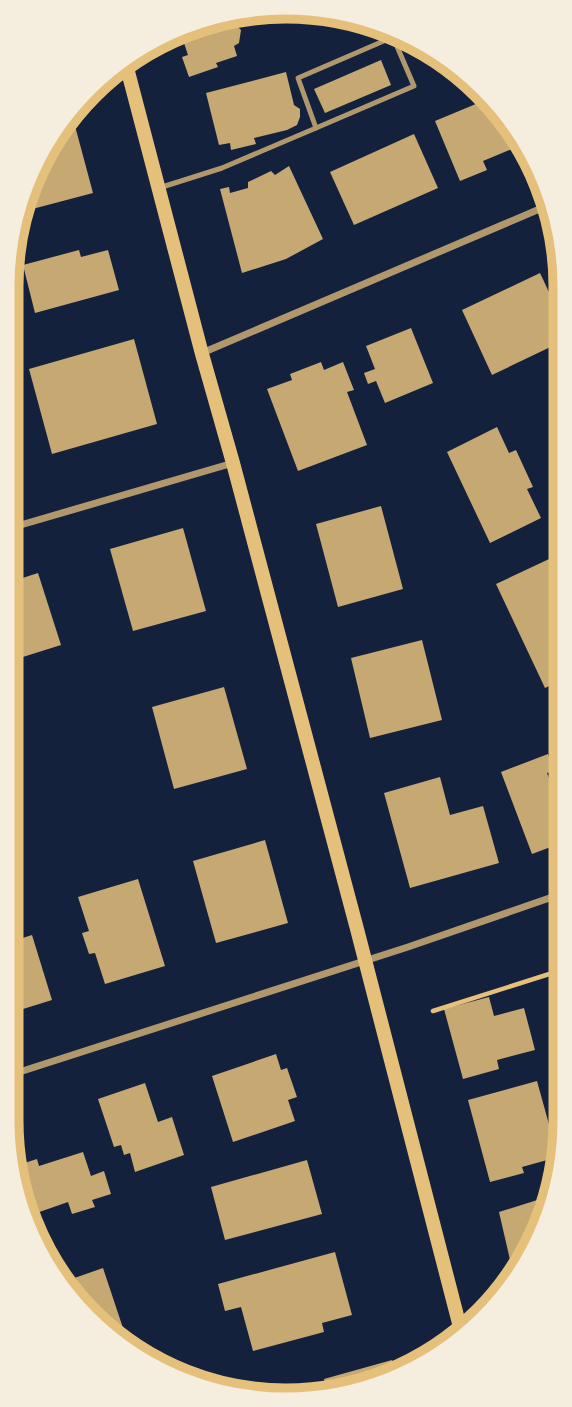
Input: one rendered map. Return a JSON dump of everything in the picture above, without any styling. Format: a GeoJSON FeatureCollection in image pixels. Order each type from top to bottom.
{"type":"FeatureCollection","features":[{"type":"Feature","properties":{"kind":"main road"},"geometry":{"type":"LineString","coordinates":[[128,71],[459,1324]]}},
{"type":"Feature","properties":{"kind":"street"},"geometry":{"type":"LineString","coordinates":[[202,354],[541,208]]}},
{"type":"Feature","properties":{"kind":"street"},"geometry":{"type":"LineString","coordinates":[[19,525],[233,463]]}},
{"type":"Feature","properties":{"kind":"street"},"geometry":{"type":"LineString","coordinates":[[19,1072],[553,897]]}},
{"type":"Feature","properties":{"kind":"lane"},"geometry":{"type":"LineString","coordinates":[[316,128],[298,78],[387,40]]}},
{"type":"Feature","properties":{"kind":"lane"},"geometry":{"type":"LineString","coordinates":[[159,188],[222,168],[414,86],[396,43]]}},
{"type":"Feature","properties":{"kind":"path"},"geometry":{"type":"LineString","coordinates":[[433,1011],[553,973]]}},
{"type":"Feature","properties":{"kind":"building"},"geometry":{"type":"Polygon","coordinates":[[[234,24],[241,30],[239,43],[234,46],[237,56],[216,63],[218,67],[189,77],[182,57],[188,55],[183,40],[234,24]]]}},
{"type":"Feature","properties":{"kind":"building"},"geometry":{"type":"Polygon","coordinates":[[[381,60],[391,85],[325,113],[314,89],[381,60]]]}},
{"type":"Feature","properties":{"kind":"building"},"geometry":{"type":"Polygon","coordinates":[[[286,72],[294,105],[300,109],[297,125],[254,138],[256,144],[231,150],[230,143],[219,145],[206,93],[286,72]]]}},
{"type":"Feature","properties":{"kind":"building"},"geometry":{"type":"Polygon","coordinates":[[[480,102],[514,148],[483,161],[487,170],[460,181],[435,121],[480,102]]]}},
{"type":"Feature","properties":{"kind":"building"},"geometry":{"type":"Polygon","coordinates":[[[74,124],[93,193],[30,210],[47,168],[74,124]]]}},
{"type":"Feature","properties":{"kind":"building"},"geometry":{"type":"Polygon","coordinates":[[[414,134],[438,188],[354,225],[330,172],[414,134]]]}},
{"type":"Feature","properties":{"kind":"building"},"geometry":{"type":"Polygon","coordinates":[[[289,166],[323,239],[286,259],[242,273],[220,189],[229,187],[230,193],[248,188],[248,182],[271,171],[275,175],[289,166]]]}},
{"type":"Feature","properties":{"kind":"building"},"geometry":{"type":"Polygon","coordinates":[[[79,250],[81,257],[108,250],[119,290],[35,313],[23,265],[79,250]]]}},
{"type":"Feature","properties":{"kind":"building"},"geometry":{"type":"Polygon","coordinates":[[[540,273],[553,301],[553,346],[492,375],[462,310],[540,273]]]}},
{"type":"Feature","properties":{"kind":"building"},"geometry":{"type":"Polygon","coordinates":[[[411,328],[433,383],[385,403],[376,381],[368,384],[364,373],[375,369],[366,346],[411,328]]]}},
{"type":"Feature","properties":{"kind":"building"},"geometry":{"type":"Polygon","coordinates":[[[134,339],[157,424],[52,454],[29,369],[134,339]]]}},
{"type":"Feature","properties":{"kind":"building"},"geometry":{"type":"Polygon","coordinates":[[[321,362],[324,370],[343,362],[354,390],[347,392],[367,445],[298,471],[267,389],[292,380],[290,374],[321,362]]]}},
{"type":"Feature","properties":{"kind":"building"},"geometry":{"type":"Polygon","coordinates":[[[497,427],[509,453],[516,450],[533,487],[527,489],[541,518],[490,543],[447,452],[497,427]]]}},
{"type":"Feature","properties":{"kind":"building"},"geometry":{"type":"Polygon","coordinates":[[[381,506],[403,589],[338,607],[316,524],[381,506]]]}},
{"type":"Feature","properties":{"kind":"building"},"geometry":{"type":"Polygon","coordinates":[[[183,528],[206,611],[133,631],[110,549],[183,528]]]}},
{"type":"Feature","properties":{"kind":"building"},"geometry":{"type":"Polygon","coordinates":[[[553,557],[553,684],[545,688],[496,584],[553,557]]]}},
{"type":"Feature","properties":{"kind":"building"},"geometry":{"type":"Polygon","coordinates":[[[38,573],[61,645],[19,658],[19,579],[38,573]]]}},
{"type":"Feature","properties":{"kind":"building"},"geometry":{"type":"Polygon","coordinates":[[[422,640],[442,720],[370,738],[351,658],[422,640]]]}},
{"type":"Feature","properties":{"kind":"building"},"geometry":{"type":"Polygon","coordinates":[[[224,687],[247,769],[174,789],[152,707],[224,687]]]}},
{"type":"Feature","properties":{"kind":"building"},"geometry":{"type":"Polygon","coordinates":[[[548,754],[553,768],[553,771],[547,773],[553,789],[553,846],[532,854],[501,772],[548,754]]]}},
{"type":"Feature","properties":{"kind":"building"},"geometry":{"type":"Polygon","coordinates":[[[440,777],[450,815],[483,806],[499,863],[410,888],[384,793],[440,777]]]}},
{"type":"Feature","properties":{"kind":"building"},"geometry":{"type":"Polygon","coordinates":[[[265,840],[288,923],[216,943],[193,861],[265,840]]]}},
{"type":"Feature","properties":{"kind":"building"},"geometry":{"type":"Polygon","coordinates":[[[138,879],[165,966],[105,984],[95,953],[89,954],[82,933],[89,931],[78,897],[138,879]]]}},
{"type":"Feature","properties":{"kind":"building"},"geometry":{"type":"Polygon","coordinates":[[[32,935],[52,1000],[19,1010],[19,939],[32,935]]]}},
{"type":"Feature","properties":{"kind":"building"},"geometry":{"type":"Polygon","coordinates":[[[489,997],[494,1016],[524,1008],[535,1050],[497,1060],[499,1069],[463,1079],[444,1009],[489,997]]]}},
{"type":"Feature","properties":{"kind":"building"},"geometry":{"type":"Polygon","coordinates":[[[276,1054],[281,1070],[287,1068],[297,1097],[288,1100],[295,1121],[233,1142],[212,1076],[276,1054]]]}},
{"type":"Feature","properties":{"kind":"building"},"geometry":{"type":"Polygon","coordinates":[[[537,1081],[552,1136],[550,1159],[522,1167],[524,1173],[490,1182],[468,1100],[537,1081]]]}},
{"type":"Feature","properties":{"kind":"building"},"geometry":{"type":"Polygon","coordinates":[[[145,1083],[158,1122],[172,1117],[184,1155],[135,1172],[130,1153],[124,1155],[121,1145],[114,1147],[98,1099],[145,1083]]]}},
{"type":"Feature","properties":{"kind":"building"},"geometry":{"type":"Polygon","coordinates":[[[83,1152],[91,1176],[104,1171],[111,1194],[92,1200],[95,1207],[72,1214],[68,1202],[36,1213],[23,1163],[37,1159],[39,1166],[83,1152]]]}},
{"type":"Feature","properties":{"kind":"building"},"geometry":{"type":"Polygon","coordinates":[[[307,1160],[322,1214],[225,1240],[211,1187],[307,1160]]]}},
{"type":"Feature","properties":{"kind":"building"},"geometry":{"type":"Polygon","coordinates":[[[541,1199],[525,1239],[511,1264],[499,1212],[541,1199]]]}},
{"type":"Feature","properties":{"kind":"building"},"geometry":{"type":"Polygon","coordinates":[[[335,1252],[352,1315],[322,1323],[324,1332],[253,1351],[241,1307],[225,1311],[218,1284],[335,1252]]]}},
{"type":"Feature","properties":{"kind":"building"},"geometry":{"type":"Polygon","coordinates":[[[103,1268],[125,1334],[97,1310],[71,1279],[103,1268]]]}},
{"type":"Feature","properties":{"kind":"building"},"geometry":{"type":"Polygon","coordinates":[[[392,1360],[393,1365],[372,1374],[338,1383],[325,1384],[324,1379],[392,1360]]]}}]}
